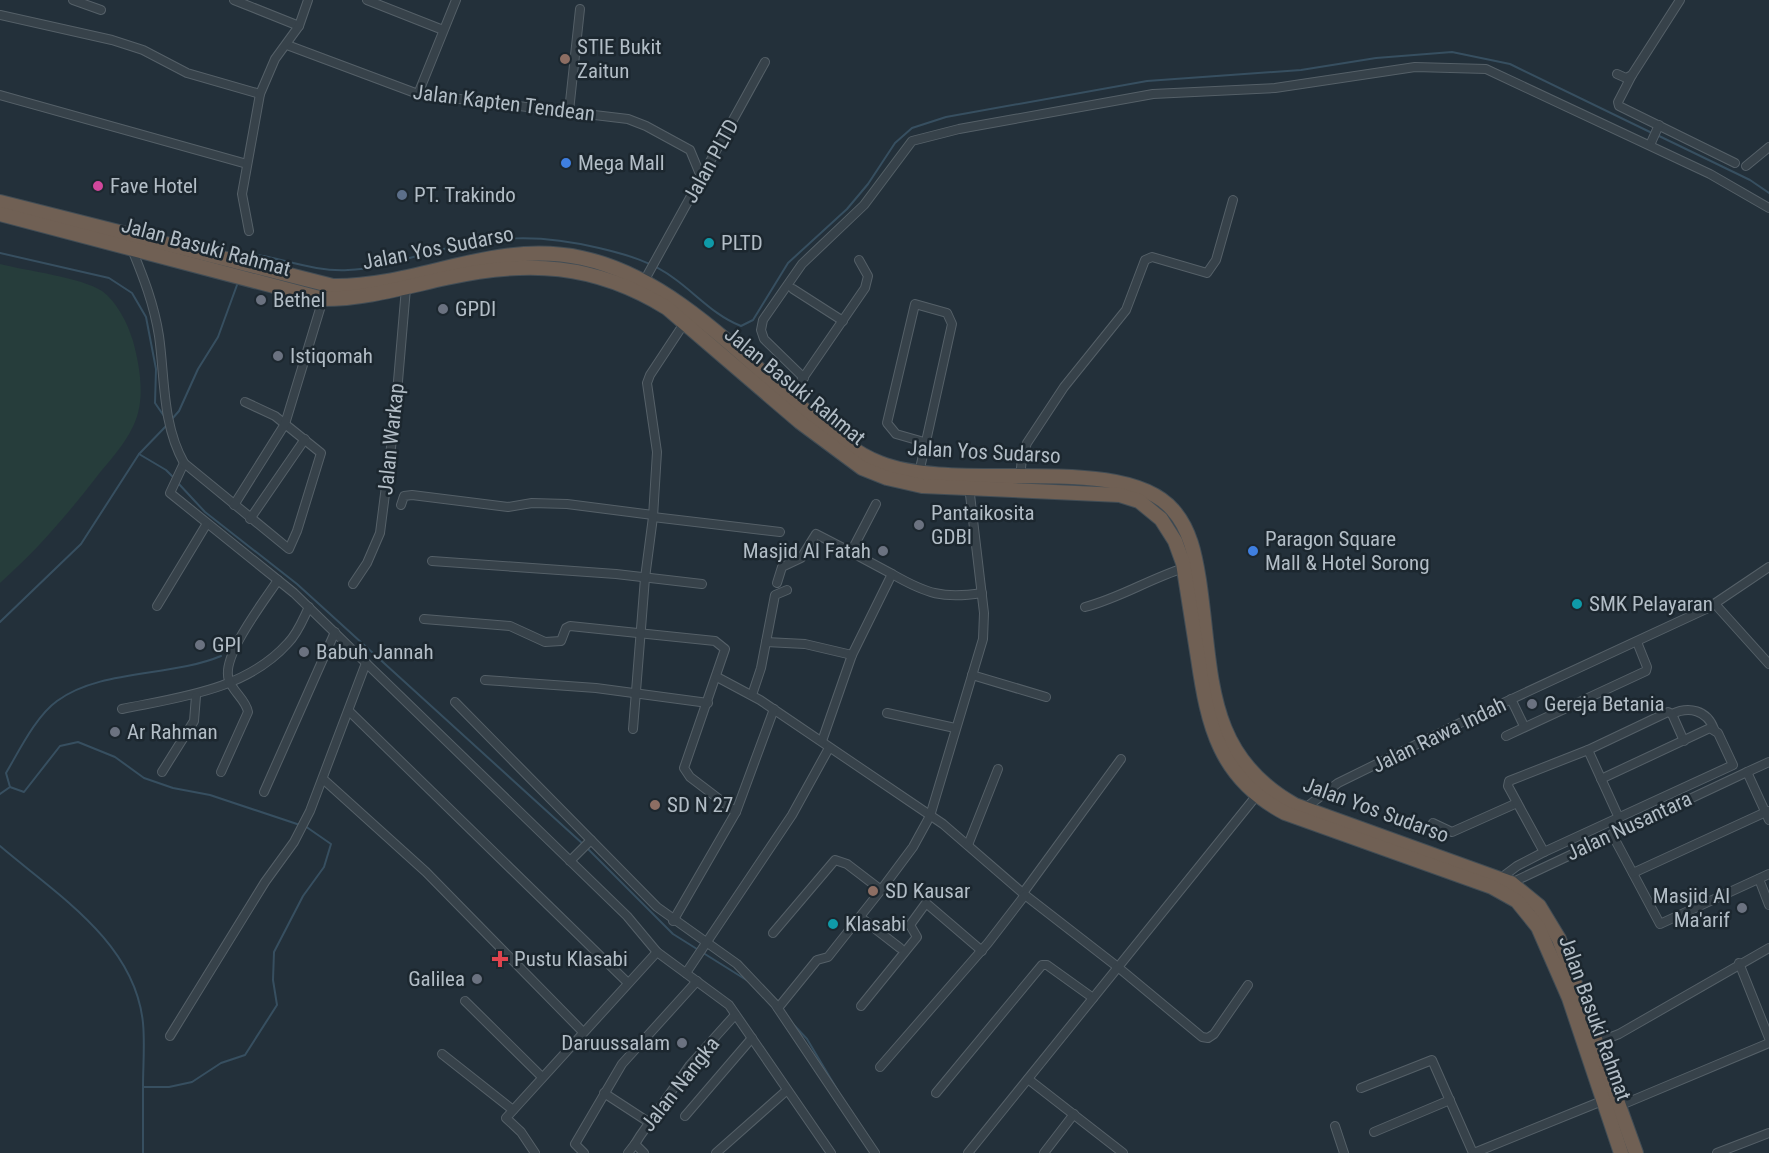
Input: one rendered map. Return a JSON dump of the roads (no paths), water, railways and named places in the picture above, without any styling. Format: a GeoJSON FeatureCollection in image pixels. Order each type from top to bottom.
{"type":"FeatureCollection","features":[{"type":"Feature","properties":{"kind":"highway","name":"Jalan Yos Sudarso"},"geometry":{"type":"LineString","coordinates":[[0,202],[323,285],[363,291],[488,257],[532,252],[583,258],[622,270],[672,297],[832,434],[869,459],[919,473],[969,482],[1020,478],[1092,478],[1123,481],[1154,494],[1173,510],[1186,530],[1196,561],[1219,716],[1231,747],[1242,763],[1267,788],[1304,809],[1506,880],[1525,892],[1549,920],[1563,949],[1636,1153]]}},
{"type":"Feature","properties":{"kind":"highway","name":"Jalan Basuki Rahmat"},"geometry":{"type":"LineString","coordinates":[[0,214],[323,299],[363,291],[406,288],[501,268],[532,266],[644,281],[685,321],[800,422],[862,468],[912,484],[969,482],[1120,495],[1139,501],[1156,513],[1168,528],[1184,568],[1210,724],[1229,764],[1257,795],[1298,819],[1483,883],[1517,901],[1538,927],[1560,974],[1621,1153]]}},
{"type":"Feature","properties":{"kind":"street"},"geometry":{"type":"LineString","coordinates":[[73,0],[101,10]]}},
{"type":"Feature","properties":{"kind":"street"},"geometry":{"type":"LineString","coordinates":[[234,0],[298,26]]}},
{"type":"Feature","properties":{"kind":"street"},"geometry":{"type":"LineString","coordinates":[[249,231],[242,196],[260,93],[275,59],[287,45],[298,26],[308,0]]}},
{"type":"Feature","properties":{"kind":"street"},"geometry":{"type":"LineString","coordinates":[[367,0],[443,30]]}},
{"type":"Feature","properties":{"kind":"street"},"geometry":{"type":"LineString","coordinates":[[418,94],[456,0]]}},
{"type":"Feature","properties":{"kind":"street"},"geometry":{"type":"LineString","coordinates":[[1680,0],[1632,75],[1618,102],[1619,106],[1735,163]]}},
{"type":"Feature","properties":{"kind":"street"},"geometry":{"type":"LineString","coordinates":[[569,111],[580,9]]}},
{"type":"Feature","properties":{"kind":"street"},"geometry":{"type":"LineString","coordinates":[[0,15],[112,40],[143,50],[187,73],[260,93]]}},
{"type":"Feature","properties":{"kind":"street","name":"Jalan Kapten Tendean"},"geometry":{"type":"LineString","coordinates":[[287,45],[418,94],[628,119],[673,139],[690,150],[702,179]]}},
{"type":"Feature","properties":{"kind":"street","name":"Jalan PLTD"},"geometry":{"type":"LineString","coordinates":[[644,281],[765,62]]}},
{"type":"Feature","properties":{"kind":"street"},"geometry":{"type":"LineString","coordinates":[[804,378],[764,339],[761,330],[764,320],[802,264],[864,205],[905,146],[920,138],[1153,94],[1275,88],[1415,68],[1464,68],[1499,73],[1651,141],[1769,208]]}},
{"type":"Feature","properties":{"kind":"street"},"geometry":{"type":"LineString","coordinates":[[1617,74],[1626,78],[1632,75]]}},
{"type":"Feature","properties":{"kind":"street"},"geometry":{"type":"LineString","coordinates":[[0,95],[247,164]]}},
{"type":"Feature","properties":{"kind":"street"},"geometry":{"type":"LineString","coordinates":[[1651,141],[1659,126]]}},
{"type":"Feature","properties":{"kind":"street"},"geometry":{"type":"LineString","coordinates":[[1746,166],[1769,147]]}},
{"type":"Feature","properties":{"kind":"street"},"geometry":{"type":"LineString","coordinates":[[1020,478],[1022,458],[1027,443],[1064,387],[1126,310],[1145,260],[1152,257],[1207,273],[1216,260],[1233,200]]}},
{"type":"Feature","properties":{"kind":"street"},"geometry":{"type":"LineString","coordinates":[[126,235],[147,283],[156,323],[167,413],[183,466],[286,549],[290,548],[321,453],[285,424],[245,402]]}},
{"type":"Feature","properties":{"kind":"street"},"geometry":{"type":"LineString","coordinates":[[790,397],[867,282],[867,272],[858,260]]}},
{"type":"Feature","properties":{"kind":"street","name":"Jalan Warkap"},"geometry":{"type":"LineString","coordinates":[[353,584],[367,562],[380,533],[396,406],[406,288]]}},
{"type":"Feature","properties":{"kind":"street"},"geometry":{"type":"LineString","coordinates":[[793,289],[843,321]]}},
{"type":"Feature","properties":{"kind":"street"},"geometry":{"type":"LineString","coordinates":[[234,505],[285,424],[323,299]]}},
{"type":"Feature","properties":{"kind":"street"},"geometry":{"type":"LineString","coordinates":[[919,473],[924,442],[952,324],[946,313],[915,304],[887,423],[896,434],[924,442]]}},
{"type":"Feature","properties":{"kind":"street"},"geometry":{"type":"LineString","coordinates":[[633,729],[657,452],[647,383],[685,321]]}},
{"type":"Feature","properties":{"kind":"street"},"geometry":{"type":"LineString","coordinates":[[250,519],[305,440]]}},
{"type":"Feature","properties":{"kind":"street"},"geometry":{"type":"LineString","coordinates":[[183,466],[169,491],[172,496],[309,607],[572,859],[627,916],[657,952],[688,971],[697,981],[720,997],[752,1038],[786,1091],[831,1153]]}},
{"type":"Feature","properties":{"kind":"street"},"geometry":{"type":"LineString","coordinates":[[778,1008],[817,960],[828,957],[860,917],[913,847],[930,816],[983,639],[982,593],[969,482]]}},
{"type":"Feature","properties":{"kind":"street"},"geometry":{"type":"LineString","coordinates":[[401,505],[405,496],[412,495],[508,507],[532,503],[567,504],[780,532]]}},
{"type":"Feature","properties":{"kind":"street"},"geometry":{"type":"LineString","coordinates":[[851,552],[876,504]]}},
{"type":"Feature","properties":{"kind":"street"},"geometry":{"type":"LineString","coordinates":[[157,606],[206,525]]}},
{"type":"Feature","properties":{"kind":"street"},"geometry":{"type":"LineString","coordinates":[[777,583],[782,567],[801,558],[816,534],[915,587],[937,595],[954,597],[982,593]]}},
{"type":"Feature","properties":{"kind":"street"},"geometry":{"type":"LineString","coordinates":[[432,561],[702,584]]}},
{"type":"Feature","properties":{"kind":"street","name":"Jalan Rawa Indah"},"geometry":{"type":"LineString","coordinates":[[1304,809],[1338,783],[1715,604],[1769,567]]}},
{"type":"Feature","properties":{"kind":"street"},"geometry":{"type":"LineString","coordinates":[[1085,607],[1112,600],[1162,575],[1184,568]]}},
{"type":"Feature","properties":{"kind":"street"},"geometry":{"type":"LineString","coordinates":[[822,741],[852,655],[892,574]]}},
{"type":"Feature","properties":{"kind":"street"},"geometry":{"type":"LineString","coordinates":[[220,772],[248,712],[230,682],[229,664],[236,646],[278,580]]}},
{"type":"Feature","properties":{"kind":"street"},"geometry":{"type":"LineString","coordinates":[[752,695],[775,595],[787,590]]}},
{"type":"Feature","properties":{"kind":"street"},"geometry":{"type":"LineString","coordinates":[[1715,604],[1769,664]]}},
{"type":"Feature","properties":{"kind":"street"},"geometry":{"type":"LineString","coordinates":[[122,709],[196,696],[262,665],[288,643],[309,607]]}},
{"type":"Feature","properties":{"kind":"street"},"geometry":{"type":"LineString","coordinates":[[424,619],[510,626],[536,639],[557,643],[561,641],[566,628],[570,626],[720,643],[725,649],[708,703],[685,762],[684,771],[736,812]]}},
{"type":"Feature","properties":{"kind":"street"},"geometry":{"type":"LineString","coordinates":[[264,792],[335,632]]}},
{"type":"Feature","properties":{"kind":"street"},"geometry":{"type":"LineString","coordinates":[[766,642],[805,644],[852,655]]}},
{"type":"Feature","properties":{"kind":"street"},"geometry":{"type":"LineString","coordinates":[[1506,736],[1646,671],[1647,668],[1637,642]]}},
{"type":"Feature","properties":{"kind":"street"},"geometry":{"type":"LineString","coordinates":[[170,1036],[310,811],[366,663]]}},
{"type":"Feature","properties":{"kind":"street"},"geometry":{"type":"LineString","coordinates":[[972,675],[1046,697]]}},
{"type":"Feature","properties":{"kind":"street"},"geometry":{"type":"LineString","coordinates":[[717,677],[774,709],[968,844],[1024,894],[1119,968],[1202,1037],[1208,1038],[1214,1034],[1248,985]]}},
{"type":"Feature","properties":{"kind":"street"},"geometry":{"type":"LineString","coordinates":[[485,680],[596,688],[708,703]]}},
{"type":"Feature","properties":{"kind":"street"},"geometry":{"type":"LineString","coordinates":[[162,772],[194,721],[196,696]]}},
{"type":"Feature","properties":{"kind":"street"},"geometry":{"type":"LineString","coordinates":[[1511,699],[1524,726]]}},
{"type":"Feature","properties":{"kind":"street"},"geometry":{"type":"LineString","coordinates":[[455,702],[588,842],[674,921],[704,945],[750,975],[778,1008],[875,1153]]}},
{"type":"Feature","properties":{"kind":"street"},"geometry":{"type":"LineString","coordinates":[[1506,880],[1517,866],[1544,852],[1731,768],[1732,764],[1710,721],[1696,711],[1687,708],[1672,714],[1665,712],[1588,750],[1509,782],[1508,786],[1544,852]]}},
{"type":"Feature","properties":{"kind":"street"},"geometry":{"type":"LineString","coordinates":[[674,921],[736,812],[774,709]]}},
{"type":"Feature","properties":{"kind":"street"},"geometry":{"type":"LineString","coordinates":[[349,711],[627,982]]}},
{"type":"Feature","properties":{"kind":"street"},"geometry":{"type":"LineString","coordinates":[[886,713],[955,728]]}},
{"type":"Feature","properties":{"kind":"street"},"geometry":{"type":"LineString","coordinates":[[1672,714],[1684,741]]}},
{"type":"Feature","properties":{"kind":"street"},"geometry":{"type":"LineString","coordinates":[[1601,779],[1714,729]]}},
{"type":"Feature","properties":{"kind":"street"},"geometry":{"type":"LineString","coordinates":[[688,971],[792,815],[829,747]]}},
{"type":"Feature","properties":{"kind":"street"},"geometry":{"type":"LineString","coordinates":[[1588,750],[1619,818]]}},
{"type":"Feature","properties":{"kind":"street"},"geometry":{"type":"LineString","coordinates":[[880,1068],[982,951],[1121,759]]}},
{"type":"Feature","properties":{"kind":"street","name":"Jalan Nusantara"},"geometry":{"type":"LineString","coordinates":[[1506,880],[1769,762]]}},
{"type":"Feature","properties":{"kind":"street"},"geometry":{"type":"LineString","coordinates":[[968,844],[998,769]]}},
{"type":"Feature","properties":{"kind":"street"},"geometry":{"type":"LineString","coordinates":[[1633,873],[1768,814],[1747,772]]}},
{"type":"Feature","properties":{"kind":"street"},"geometry":{"type":"LineString","coordinates":[[323,779],[426,872],[583,1032]]}},
{"type":"Feature","properties":{"kind":"street"},"geometry":{"type":"LineString","coordinates":[[970,1152],[1257,795]]}},
{"type":"Feature","properties":{"kind":"street"},"geometry":{"type":"LineString","coordinates":[[1433,823],[1452,832],[1517,803]]}},
{"type":"Feature","properties":{"kind":"street"},"geometry":{"type":"LineString","coordinates":[[1612,834],[1657,922],[1662,924],[1769,874]]}},
{"type":"Feature","properties":{"kind":"street"},"geometry":{"type":"LineString","coordinates":[[572,859],[588,842]]}},
{"type":"Feature","properties":{"kind":"street"},"geometry":{"type":"LineString","coordinates":[[773,933],[835,860],[847,864],[880,890]]}},
{"type":"Feature","properties":{"kind":"street"},"geometry":{"type":"LineString","coordinates":[[1759,879],[1769,905]]}},
{"type":"Feature","properties":{"kind":"street"},"geometry":{"type":"LineString","coordinates":[[861,1006],[917,938],[910,925],[926,903],[982,951]]}},
{"type":"Feature","properties":{"kind":"street"},"geometry":{"type":"LineString","coordinates":[[860,917],[900,948]]}},
{"type":"Feature","properties":{"kind":"street"},"geometry":{"type":"LineString","coordinates":[[1596,1043],[1624,1031],[1739,963],[1769,948]]}},
{"type":"Feature","properties":{"kind":"street"},"geometry":{"type":"LineString","coordinates":[[535,1153],[521,1132],[506,1118],[627,982],[657,952]]}},
{"type":"Feature","properties":{"kind":"street"},"geometry":{"type":"LineString","coordinates":[[1739,963],[1769,1038]]}},
{"type":"Feature","properties":{"kind":"street"},"geometry":{"type":"LineString","coordinates":[[936,1093],[1042,965],[1047,965],[1093,998]]}},
{"type":"Feature","properties":{"kind":"street"},"geometry":{"type":"LineString","coordinates":[[584,1153],[575,1144],[604,1093],[631,1053],[697,981]]}},
{"type":"Feature","properties":{"kind":"street"},"geometry":{"type":"LineString","coordinates":[[465,1001],[542,1077]]}},
{"type":"Feature","properties":{"kind":"street","name":"Jalan Nangka"},"geometry":{"type":"LineString","coordinates":[[644,1153],[634,1144],[690,1065],[735,1015]]}},
{"type":"Feature","properties":{"kind":"street"},"geometry":{"type":"LineString","coordinates":[[685,1116],[752,1038]]}},
{"type":"Feature","properties":{"kind":"street"},"geometry":{"type":"LineString","coordinates":[[1619,1106],[1769,1044]]}},
{"type":"Feature","properties":{"kind":"street"},"geometry":{"type":"LineString","coordinates":[[442,1054],[513,1110]]}},
{"type":"Feature","properties":{"kind":"street"},"geometry":{"type":"LineString","coordinates":[[1360,1088],[1432,1060],[1474,1153],[1602,1101]]}},
{"type":"Feature","properties":{"kind":"street"},"geometry":{"type":"LineString","coordinates":[[1028,1078],[1120,1152]]}},
{"type":"Feature","properties":{"kind":"street"},"geometry":{"type":"LineString","coordinates":[[716,1153],[786,1091]]}},
{"type":"Feature","properties":{"kind":"street"},"geometry":{"type":"LineString","coordinates":[[604,1093],[650,1123]]}},
{"type":"Feature","properties":{"kind":"street"},"geometry":{"type":"LineString","coordinates":[[1374,1132],[1450,1100]]}},
{"type":"Feature","properties":{"kind":"street"},"geometry":{"type":"LineString","coordinates":[[1044,1153],[1074,1114]]}},
{"type":"Feature","properties":{"kind":"street"},"geometry":{"type":"LineString","coordinates":[[1335,1126],[1344,1153]]}},
{"type":"Feature","properties":{"kind":"street"},"geometry":{"type":"LineString","coordinates":[[1717,1153],[1769,1133]]}},
{"type":"Feature","properties":{"kind":"street"},"geometry":{"type":"LineString","coordinates":[[628,1153],[634,1144]]}},
{"type":"Feature","properties":{"kind":"waterway"},"geometry":{"type":"LineString","coordinates":[[247,257],[253,254],[312,267],[348,270],[380,266],[454,247],[495,240],[515,238],[555,240],[609,250],[648,263],[675,279],[723,317],[741,326],[753,320],[788,263],[847,209],[868,184],[895,143],[912,128],[946,117],[1147,81],[1301,70],[1376,58],[1452,52],[1510,64],[1652,133]]}},
{"type":"Feature","properties":{"kind":"waterway"},"geometry":{"type":"LineString","coordinates":[[1657,135],[1750,180],[1769,193]]}},
{"type":"Feature","properties":{"kind":"waterway"},"geometry":{"type":"LineString","coordinates":[[0,253],[109,278],[132,293],[146,317],[156,369],[155,403],[166,419]]}},
{"type":"Feature","properties":{"kind":"waterway"},"geometry":{"type":"LineString","coordinates":[[172,419],[179,411],[198,369],[218,337],[237,285]]}},
{"type":"Feature","properties":{"kind":"waterway"},"geometry":{"type":"LineString","coordinates":[[168,424],[139,454],[166,470],[174,478]]}},
{"type":"Feature","properties":{"kind":"waterway"},"geometry":{"type":"LineString","coordinates":[[0,622],[81,544],[139,454]]}},
{"type":"Feature","properties":{"kind":"waterway"},"geometry":{"type":"LineString","coordinates":[[178,483],[205,512],[297,584],[583,844]]}},
{"type":"Feature","properties":{"kind":"waterway"},"geometry":{"type":"LineString","coordinates":[[10,787],[6,773],[42,715],[57,701],[94,683],[201,663],[221,656]]}},
{"type":"Feature","properties":{"kind":"waterway"},"geometry":{"type":"LineString","coordinates":[[10,787],[24,792],[60,746],[78,742],[115,757],[144,778],[173,788],[210,795],[300,825]]}},
{"type":"Feature","properties":{"kind":"waterway"},"geometry":{"type":"LineString","coordinates":[[0,794],[10,787]]}},
{"type":"Feature","properties":{"kind":"waterway"},"geometry":{"type":"LineString","coordinates":[[143,1153],[143,1087],[169,1087],[192,1082],[221,1063],[245,1055],[277,1005],[273,980],[274,952],[303,896],[324,867],[331,844],[305,826]]}},
{"type":"Feature","properties":{"kind":"waterway"},"geometry":{"type":"LineString","coordinates":[[0,846],[90,922],[125,968],[137,994],[143,1023],[143,1087]]}},
{"type":"Feature","properties":{"kind":"waterway"},"geometry":{"type":"LineString","coordinates":[[587,848],[673,934],[748,981]]}},
{"type":"Feature","properties":{"kind":"waterway"},"geometry":{"type":"LineString","coordinates":[[793,1024],[807,1039],[838,1091]]}},
{"type":"Feature","properties":{"kind":"place","name":"STIE Bukit Zaitun"},"geometry":{"type":"Point","coordinates":[565,59]}},
{"type":"Feature","properties":{"kind":"place","name":"Mega Mall"},"geometry":{"type":"Point","coordinates":[566,163]}},
{"type":"Feature","properties":{"kind":"place","name":"Fave Hotel"},"geometry":{"type":"Point","coordinates":[98,186]}},
{"type":"Feature","properties":{"kind":"place","name":"PT. Trakindo"},"geometry":{"type":"Point","coordinates":[402,195]}},
{"type":"Feature","properties":{"kind":"place","name":"PLTD"},"geometry":{"type":"Point","coordinates":[709,243]}},
{"type":"Feature","properties":{"kind":"place","name":"Bethel"},"geometry":{"type":"Point","coordinates":[261,300]}},
{"type":"Feature","properties":{"kind":"place","name":"GPDI"},"geometry":{"type":"Point","coordinates":[443,309]}},
{"type":"Feature","properties":{"kind":"place","name":"Istiqomah"},"geometry":{"type":"Point","coordinates":[278,356]}},
{"type":"Feature","properties":{"kind":"place","name":"Pantaikosita GDBI"},"geometry":{"type":"Point","coordinates":[919,525]}},
{"type":"Feature","properties":{"kind":"place","name":"Masjid Al Fatah"},"geometry":{"type":"Point","coordinates":[883,551]}},
{"type":"Feature","properties":{"kind":"place","name":"Paragon Square Mall & Hotel Sorong"},"geometry":{"type":"Point","coordinates":[1253,551]}},
{"type":"Feature","properties":{"kind":"place","name":"SMK Pelayaran"},"geometry":{"type":"Point","coordinates":[1577,604]}},
{"type":"Feature","properties":{"kind":"place","name":"GPI"},"geometry":{"type":"Point","coordinates":[200,645]}},
{"type":"Feature","properties":{"kind":"place","name":"Babuh Jannah"},"geometry":{"type":"Point","coordinates":[304,652]}},
{"type":"Feature","properties":{"kind":"place","name":"Gereja Betania"},"geometry":{"type":"Point","coordinates":[1532,704]}},
{"type":"Feature","properties":{"kind":"place","name":"Ar Rahman"},"geometry":{"type":"Point","coordinates":[115,732]}},
{"type":"Feature","properties":{"kind":"place","name":"SD N 27"},"geometry":{"type":"Point","coordinates":[655,805]}},
{"type":"Feature","properties":{"kind":"place","name":"SD Kausar"},"geometry":{"type":"Point","coordinates":[873,891]}},
{"type":"Feature","properties":{"kind":"place","name":"Masjid Al Ma'arif"},"geometry":{"type":"Point","coordinates":[1742,908]}},
{"type":"Feature","properties":{"kind":"place","name":"Klasabi"},"geometry":{"type":"Point","coordinates":[833,924]}},
{"type":"Feature","properties":{"kind":"place","name":"Pustu Klasabi"},"geometry":{"type":"Point","coordinates":[500,959]}},
{"type":"Feature","properties":{"kind":"place","name":"Galilea"},"geometry":{"type":"Point","coordinates":[477,979]}},
{"type":"Feature","properties":{"kind":"place","name":"Daruussalam"},"geometry":{"type":"Point","coordinates":[682,1043]}}]}
